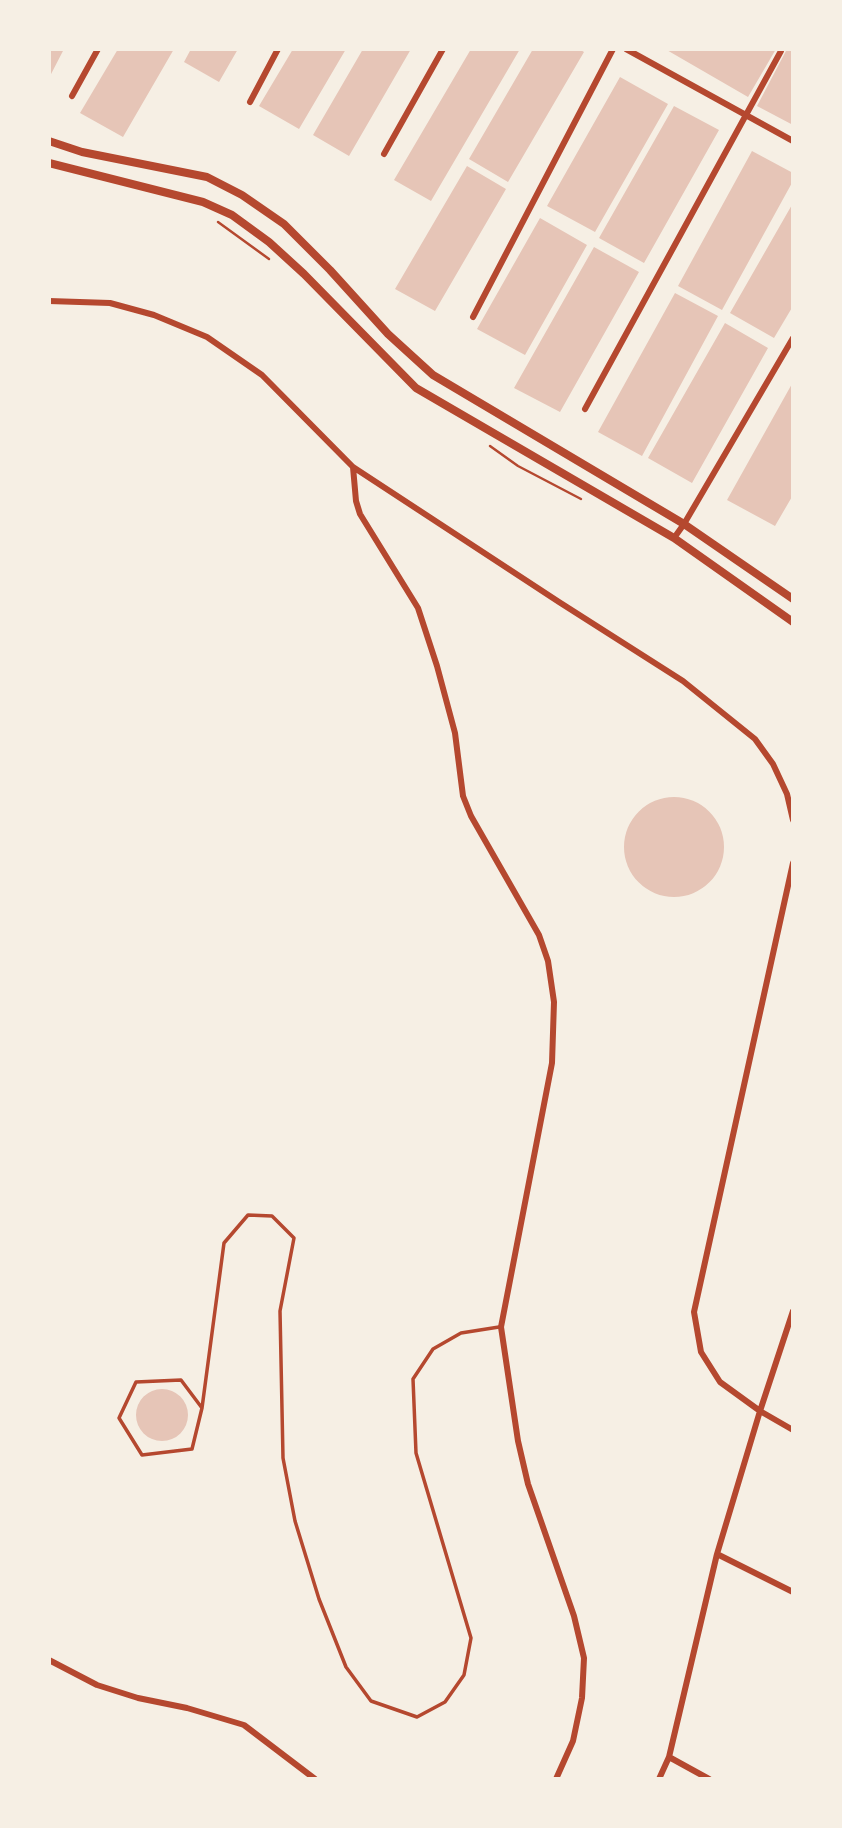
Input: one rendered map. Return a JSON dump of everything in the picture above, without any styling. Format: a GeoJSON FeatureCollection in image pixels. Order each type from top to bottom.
{"type":"FeatureCollection","features":[{"type":"Feature","properties":{"kind":"street"},"geometry":{"type":"LineString","coordinates":[[72,96],[98,49]]}},
{"type":"Feature","properties":{"kind":"street"},"geometry":{"type":"LineString","coordinates":[[250,102],[278,49]]}},
{"type":"Feature","properties":{"kind":"street"},"geometry":{"type":"LineString","coordinates":[[384,154],[443,49]]}},
{"type":"Feature","properties":{"kind":"street"},"geometry":{"type":"LineString","coordinates":[[473,317],[613,49]]}},
{"type":"Feature","properties":{"kind":"street"},"geometry":{"type":"LineString","coordinates":[[626,49],[793,141]]}},
{"type":"Feature","properties":{"kind":"street"},"geometry":{"type":"LineString","coordinates":[[585,409],[781,51]]}},
{"type":"Feature","properties":{"kind":"street"},"geometry":{"type":"LineString","coordinates":[[49,141],[82,152],[207,177],[242,195],[284,224],[388,334],[433,375],[684,524],[793,599]]}},
{"type":"Feature","properties":{"kind":"street"},"geometry":{"type":"LineString","coordinates":[[49,163],[203,202],[232,215],[269,242],[304,274],[416,388],[674,538],[793,622]]}},
{"type":"Feature","properties":{"kind":"street"},"geometry":{"type":"LineString","coordinates":[[49,301],[110,303],[154,315],[208,337],[262,375],[353,467],[683,681],[755,739],[773,764],[787,794],[793,820]]}},
{"type":"Feature","properties":{"kind":"street"},"geometry":{"type":"LineString","coordinates":[[674,538],[793,338]]}},
{"type":"Feature","properties":{"kind":"street"},"geometry":{"type":"LineString","coordinates":[[353,467],[360,514],[418,608],[438,666],[455,733],[463,796],[471,816],[540,935],[548,961],[554,1002],[552,1063],[502,1327],[528,1484],[573,1616],[584,1658],[582,1698],[573,1741],[556,1779]]}},
{"type":"Feature","properties":{"kind":"street"},"geometry":{"type":"LineString","coordinates":[[793,863],[694,1312],[701,1352],[720,1382],[760,1412],[793,1430]]}},
{"type":"Feature","properties":{"kind":"street"},"geometry":{"type":"LineString","coordinates":[[659,1779],[669,1757],[718,1554],[793,1311]]}},
{"type":"Feature","properties":{"kind":"street"},"geometry":{"type":"LineString","coordinates":[[718,1554],[793,1592]]}},
{"type":"Feature","properties":{"kind":"street"},"geometry":{"type":"LineString","coordinates":[[49,1660],[97,1685],[244,1725],[315,1779]]}},
{"type":"Feature","properties":{"kind":"street"},"geometry":{"type":"LineString","coordinates":[[669,1757],[709,1779]]}},
{"type":"Feature","properties":{"kind":"lane"},"geometry":{"type":"LineString","coordinates":[[202,1408],[181,1380],[136,1382],[119,1419],[142,1455],[191,1449],[202,1408],[224,1243],[248,1214],[272,1216],[294,1238],[280,1311],[283,1458],[295,1521],[319,1599],[346,1667],[371,1701],[417,1717],[445,1702],[464,1675],[471,1638],[416,1453],[413,1379],[433,1349],[461,1333],[502,1327]]}},
{"type":"Feature","properties":{"kind":"building"},"geometry":{"type":"Polygon","coordinates":[[[49,49],[64,49],[49,78],[49,49]]]}},
{"type":"Feature","properties":{"kind":"building"},"geometry":{"type":"Polygon","coordinates":[[[118,49],[174,49],[123,137],[80,113],[118,49]]]}},
{"type":"Feature","properties":{"kind":"building"},"geometry":{"type":"Polygon","coordinates":[[[191,49],[238,49],[219,82],[184,62],[191,49]]]}},
{"type":"Feature","properties":{"kind":"building"},"geometry":{"type":"Polygon","coordinates":[[[293,49],[346,49],[299,129],[259,106],[293,49]]]}},
{"type":"Feature","properties":{"kind":"building"},"geometry":{"type":"Polygon","coordinates":[[[363,49],[411,49],[349,156],[313,135],[363,49]]]}},
{"type":"Feature","properties":{"kind":"building"},"geometry":{"type":"Polygon","coordinates":[[[471,49],[520,49],[431,201],[394,180],[471,49]]]}},
{"type":"Feature","properties":{"kind":"building"},"geometry":{"type":"Polygon","coordinates":[[[533,49],[579,49],[584,52],[508,182],[469,159],[533,49]]]}},
{"type":"Feature","properties":{"kind":"building"},"geometry":{"type":"Polygon","coordinates":[[[665,49],[776,49],[748,97],[665,49]]]}},
{"type":"Feature","properties":{"kind":"building"},"geometry":{"type":"Polygon","coordinates":[[[787,49],[793,49],[793,125],[757,106],[787,49]]]}},
{"type":"Feature","properties":{"kind":"building"},"geometry":{"type":"Polygon","coordinates":[[[620,77],[668,104],[595,232],[547,206],[620,77]]]}},
{"type":"Feature","properties":{"kind":"building"},"geometry":{"type":"Polygon","coordinates":[[[674,106],[719,130],[644,263],[599,238],[674,106]]]}},
{"type":"Feature","properties":{"kind":"building"},"geometry":{"type":"Polygon","coordinates":[[[752,151],[793,173],[793,181],[722,310],[678,286],[752,151]]]}},
{"type":"Feature","properties":{"kind":"building"},"geometry":{"type":"Polygon","coordinates":[[[467,166],[506,189],[435,311],[395,289],[467,166]]]}},
{"type":"Feature","properties":{"kind":"building"},"geometry":{"type":"Polygon","coordinates":[[[793,203],[793,306],[774,338],[730,313],[793,203]]]}},
{"type":"Feature","properties":{"kind":"building"},"geometry":{"type":"Polygon","coordinates":[[[540,218],[587,245],[525,355],[477,329],[540,218]]]}},
{"type":"Feature","properties":{"kind":"building"},"geometry":{"type":"Polygon","coordinates":[[[594,247],[639,272],[560,412],[514,388],[594,247]]]}},
{"type":"Feature","properties":{"kind":"building"},"geometry":{"type":"Polygon","coordinates":[[[675,293],[718,316],[642,456],[598,432],[675,293]]]}},
{"type":"Feature","properties":{"kind":"building"},"geometry":{"type":"Polygon","coordinates":[[[725,323],[768,348],[692,483],[648,458],[725,323]]]}},
{"type":"Feature","properties":{"kind":"building"},"geometry":{"type":"Polygon","coordinates":[[[793,382],[793,495],[775,526],[727,500],[793,382]]]}},
{"type":"Feature","properties":{"kind":"building"},"geometry":{"type":"Polygon","coordinates":[[[674,797],[702,805],[716,819],[724,847],[716,875],[702,889],[674,897],[646,889],[632,875],[624,847],[632,819],[646,805],[674,797]]]}},
{"type":"Feature","properties":{"kind":"building"},"geometry":{"type":"Polygon","coordinates":[[[162,1389],[172,1391],[180,1397],[186,1405],[186,1425],[180,1433],[172,1439],[162,1441],[152,1439],[144,1433],[138,1425],[136,1415],[138,1405],[144,1397],[152,1391],[162,1389]]]}}]}
